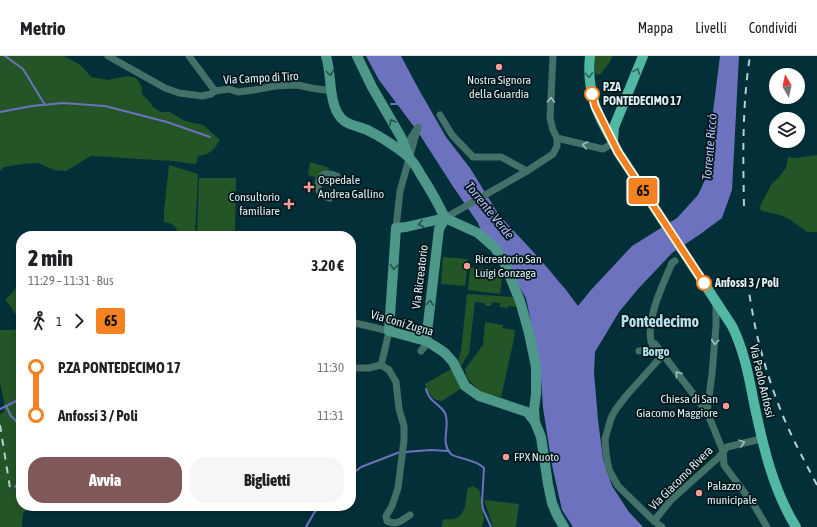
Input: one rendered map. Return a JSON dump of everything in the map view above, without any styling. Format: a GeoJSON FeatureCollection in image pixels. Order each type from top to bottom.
{"type":"FeatureCollection","features":[{"type":"Feature","properties":{"kind":"main road"},"geometry":{"type":"LineString","coordinates":[[590,56],[589,77],[595,106],[613,144]]}},
{"type":"Feature","properties":{"kind":"main road"},"geometry":{"type":"LineString","coordinates":[[613,144],[614,127],[643,56]]}},
{"type":"Feature","properties":{"kind":"main road","name":"Via Paolo Anfossi"},"geometry":{"type":"LineString","coordinates":[[613,144],[738,337],[766,456],[780,496],[796,527]]}},
{"type":"Feature","properties":{"kind":"street","name":"Via Campo di Tiro"},"geometry":{"type":"LineString","coordinates":[[108,56],[165,88],[179,93],[202,96],[211,94],[215,91],[229,89],[238,92],[275,86],[298,85],[332,91]]}},
{"type":"Feature","properties":{"kind":"street","name":"Via Campo di Tiro"},"geometry":{"type":"LineString","coordinates":[[189,56],[215,91]]}},
{"type":"Feature","properties":{"kind":"street"},"geometry":{"type":"LineString","coordinates":[[326,56],[333,99],[341,118],[349,124],[370,131],[406,154],[411,159],[434,197],[449,217],[478,233],[495,248],[504,262],[520,301],[529,333],[536,367],[536,394],[534,410],[535,422],[541,437],[552,503],[564,527]]}},
{"type":"Feature","properties":{"kind":"street"},"geometry":{"type":"LineString","coordinates":[[357,56],[372,87],[401,137],[406,154]]}},
{"type":"Feature","properties":{"kind":"street"},"geometry":{"type":"LineString","coordinates":[[396,228],[449,217],[553,154],[558,146],[557,138],[550,118],[553,56]]}},
{"type":"Feature","properties":{"kind":"street"},"geometry":{"type":"LineString","coordinates":[[440,115],[452,135],[473,158],[488,156],[501,157],[527,170]]}},
{"type":"Feature","properties":{"kind":"street"},"geometry":{"type":"LineString","coordinates":[[381,365],[388,331],[400,191],[418,127],[406,154]]}},
{"type":"Feature","properties":{"kind":"street"},"geometry":{"type":"LineString","coordinates":[[557,138],[602,149],[613,144]]}},
{"type":"Feature","properties":{"kind":"street"},"geometry":{"type":"LineString","coordinates":[[330,198],[323,196],[319,192],[317,187],[318,181],[325,174],[336,176]]}},
{"type":"Feature","properties":{"kind":"street","name":"Via Ricreatorio"},"geometry":{"type":"LineString","coordinates":[[427,342],[439,229],[449,217]]}},
{"type":"Feature","properties":{"kind":"street"},"geometry":{"type":"LineString","coordinates":[[675,261],[672,263],[655,308],[650,329],[651,342],[655,344],[707,412],[723,451],[724,465],[751,500],[767,527]]}},
{"type":"Feature","properties":{"kind":"street"},"geometry":{"type":"LineString","coordinates":[[707,412],[716,326],[716,303]]}},
{"type":"Feature","properties":{"kind":"street","name":"Via Coni Zugna"},"geometry":{"type":"LineString","coordinates":[[356,323],[434,345],[445,353],[453,362],[466,386],[479,396],[527,412],[535,422]]}},
{"type":"Feature","properties":{"kind":"street"},"geometry":{"type":"LineString","coordinates":[[422,351],[427,342]]}},
{"type":"Feature","properties":{"kind":"street"},"geometry":{"type":"LineString","coordinates":[[639,351],[651,349]]}},
{"type":"Feature","properties":{"kind":"street"},"geometry":{"type":"LineString","coordinates":[[660,356],[660,358],[616,409],[608,416],[605,439],[609,470],[618,486],[662,527]]}},
{"type":"Feature","properties":{"kind":"street"},"geometry":{"type":"LineString","coordinates":[[356,368],[369,368],[381,365],[389,370],[396,382],[398,410],[404,426],[403,449],[398,488],[392,506],[386,516],[387,521],[392,524],[397,523],[410,515]]}},
{"type":"Feature","properties":{"kind":"street"},"geometry":{"type":"LineString","coordinates":[[723,451],[726,448],[762,439]]}},
{"type":"Feature","properties":{"kind":"street","name":"Via Giacomo Rivera"},"geometry":{"type":"LineString","coordinates":[[654,521],[672,500],[723,451]]}},
{"type":"Feature","properties":{"kind":"green space"},"geometry":{"type":"Polygon","coordinates":[[[0,56],[64,56],[79,64],[91,77],[108,80],[127,76],[136,78],[141,85],[142,94],[153,107],[161,112],[170,112],[185,121],[203,125],[220,140],[211,151],[198,156],[196,164],[173,161],[91,156],[66,171],[54,170],[38,163],[4,167],[0,171],[0,56]]]}},
{"type":"Feature","properties":{"kind":"green space"},"geometry":{"type":"Polygon","coordinates":[[[594,56],[612,56],[611,60],[601,74],[598,75],[595,71],[594,56]]]}},
{"type":"Feature","properties":{"kind":"green space"},"geometry":{"type":"Polygon","coordinates":[[[817,155],[817,232],[807,232],[789,219],[780,215],[762,211],[759,208],[771,185],[786,168],[788,157],[795,158],[817,155]]]}},
{"type":"Feature","properties":{"kind":"green space"},"geometry":{"type":"Polygon","coordinates":[[[310,162],[330,168],[316,177],[308,175],[310,162]]]}},
{"type":"Feature","properties":{"kind":"green space"},"geometry":{"type":"Polygon","coordinates":[[[169,165],[198,174],[195,231],[177,231],[170,223],[164,222],[169,165]]]}},
{"type":"Feature","properties":{"kind":"green space"},"geometry":{"type":"Polygon","coordinates":[[[199,178],[236,178],[235,231],[197,231],[199,178]]]}},
{"type":"Feature","properties":{"kind":"green space"},"geometry":{"type":"Polygon","coordinates":[[[443,257],[468,259],[465,286],[441,284],[443,257]]]}},
{"type":"Feature","properties":{"kind":"green space"},"geometry":{"type":"Polygon","coordinates":[[[470,267],[503,271],[500,294],[468,290],[470,267]]]}},
{"type":"Feature","properties":{"kind":"green space"},"geometry":{"type":"Polygon","coordinates":[[[16,287],[16,314],[14,313],[6,301],[16,287]]]}},
{"type":"Feature","properties":{"kind":"green space"},"geometry":{"type":"Polygon","coordinates":[[[467,294],[513,297],[517,307],[500,307],[500,303],[492,302],[491,306],[485,306],[485,303],[475,302],[469,353],[461,366],[458,362],[461,351],[467,294]]]}},
{"type":"Feature","properties":{"kind":"green space"},"geometry":{"type":"Polygon","coordinates":[[[485,322],[503,325],[502,328],[515,330],[501,397],[481,392],[467,378],[465,369],[483,345],[485,322]]]}},
{"type":"Feature","properties":{"kind":"green space"},"geometry":{"type":"Polygon","coordinates":[[[16,329],[16,511],[26,511],[23,514],[22,527],[0,527],[0,414],[4,412],[4,401],[0,383],[0,330],[16,329]]]}},
{"type":"Feature","properties":{"kind":"green space"},"geometry":{"type":"Polygon","coordinates":[[[451,369],[462,388],[442,401],[439,401],[433,398],[425,384],[451,369]]]}},
{"type":"Feature","properties":{"kind":"green space"},"geometry":{"type":"Polygon","coordinates":[[[473,486],[479,490],[480,493],[484,519],[482,527],[442,527],[442,522],[445,519],[454,519],[460,516],[464,510],[467,490],[473,486]]]}},
{"type":"Feature","properties":{"kind":"green space"},"geometry":{"type":"Polygon","coordinates":[[[484,500],[519,504],[516,527],[494,527],[484,500]]]}},
{"type":"Feature","properties":{"kind":"water","name":"Torrente Verde"},"geometry":{"type":"Polygon","coordinates":[[[366,56],[401,56],[446,137],[470,168],[499,215],[539,258],[578,306],[632,246],[677,218],[698,195],[709,171],[713,112],[720,56],[739,56],[732,190],[722,218],[672,253],[638,289],[619,312],[595,352],[594,373],[603,459],[612,486],[629,512],[643,527],[573,527],[562,510],[552,465],[543,408],[540,365],[526,298],[487,245],[478,223],[418,132],[379,80],[366,56]]]}},
{"type":"Feature","properties":{"kind":"waterway"},"geometry":{"type":"LineString","coordinates":[[5,56],[23,69],[45,105]]}},
{"type":"Feature","properties":{"kind":"waterway"},"geometry":{"type":"LineString","coordinates":[[0,112],[32,106],[63,103],[105,106],[167,122],[210,137]]}},
{"type":"Feature","properties":{"kind":"waterway"},"geometry":{"type":"LineString","coordinates":[[391,104],[398,104]]}},
{"type":"Feature","properties":{"kind":"waterway"},"geometry":{"type":"LineString","coordinates":[[426,389],[431,399],[442,409],[445,414],[447,421],[447,449],[454,456],[470,460],[484,468],[482,502],[483,509],[491,527]]}},
{"type":"Feature","properties":{"kind":"waterway"},"geometry":{"type":"LineString","coordinates":[[0,409],[16,401]]}},
{"type":"Feature","properties":{"kind":"waterway"},"geometry":{"type":"LineString","coordinates":[[6,406],[11,416],[16,421]]}},
{"type":"Feature","properties":{"kind":"waterway"},"geometry":{"type":"LineString","coordinates":[[405,452],[431,450],[448,451]]}},
{"type":"Feature","properties":{"kind":"waterway"},"geometry":{"type":"LineString","coordinates":[[356,471],[361,467],[400,452]]}},
{"type":"Feature","properties":{"kind":"waterway"},"geometry":{"type":"LineString","coordinates":[[306,527],[316,511]]}},
{"type":"Feature","properties":{"kind":"railway"},"geometry":{"type":"LineString","coordinates":[[744,206],[744,112],[750,56]]}},
{"type":"Feature","properties":{"kind":"railway"},"geometry":{"type":"LineString","coordinates":[[747,281],[758,339],[773,391],[791,434],[817,485]]}},
{"type":"Feature","properties":{"kind":"railway"},"geometry":{"type":"LineString","coordinates":[[0,425],[11,494]]}},
{"type":"Feature","properties":{"kind":"bus line","name":"65"},"geometry":{"type":"LineString","coordinates":[[592,94],[595,106],[613,144],[704,283]]}},
{"type":"Feature","properties":{"kind":"place","name":"Nostra Signora della Guardia"},"geometry":{"type":"Point","coordinates":[499,67]}},
{"type":"Feature","properties":{"kind":"place","name":"P.ZA PONTEDECIMO 17"},"geometry":{"type":"Point","coordinates":[592,94]}},
{"type":"Feature","properties":{"kind":"place","name":"Ospedale Andrea Gallino"},"geometry":{"type":"Point","coordinates":[309,187]}},
{"type":"Feature","properties":{"kind":"place","name":"Consultorio familiare"},"geometry":{"type":"Point","coordinates":[289,204]}},
{"type":"Feature","properties":{"kind":"place","name":"Ricreatorio San Luigi Gonzaga"},"geometry":{"type":"Point","coordinates":[467,266]}},
{"type":"Feature","properties":{"kind":"place","name":"Anfossi 3 / Poli"},"geometry":{"type":"Point","coordinates":[704,283]}},
{"type":"Feature","properties":{"kind":"place","name":"Chiesa di San Giacomo Maggiore"},"geometry":{"type":"Point","coordinates":[726,406]}},
{"type":"Feature","properties":{"kind":"place","name":"FPX Nuoto"},"geometry":{"type":"Point","coordinates":[506,457]}},
{"type":"Feature","properties":{"kind":"place","name":"Palazzo municipale"},"geometry":{"type":"Point","coordinates":[699,493]}},
{"type":"Feature","properties":{"kind":"district","name":"Pontedecimo"},"geometry":{"type":"Point","coordinates":[660,321]}},
{"type":"Feature","properties":{"kind":"district","name":"Borgo"},"geometry":{"type":"Point","coordinates":[656,351]}},
{"type":"Feature","properties":{"kind":"water label","name":"Torrente Riccò"},"geometry":{"type":"Point","coordinates":[709,147]}}]}
